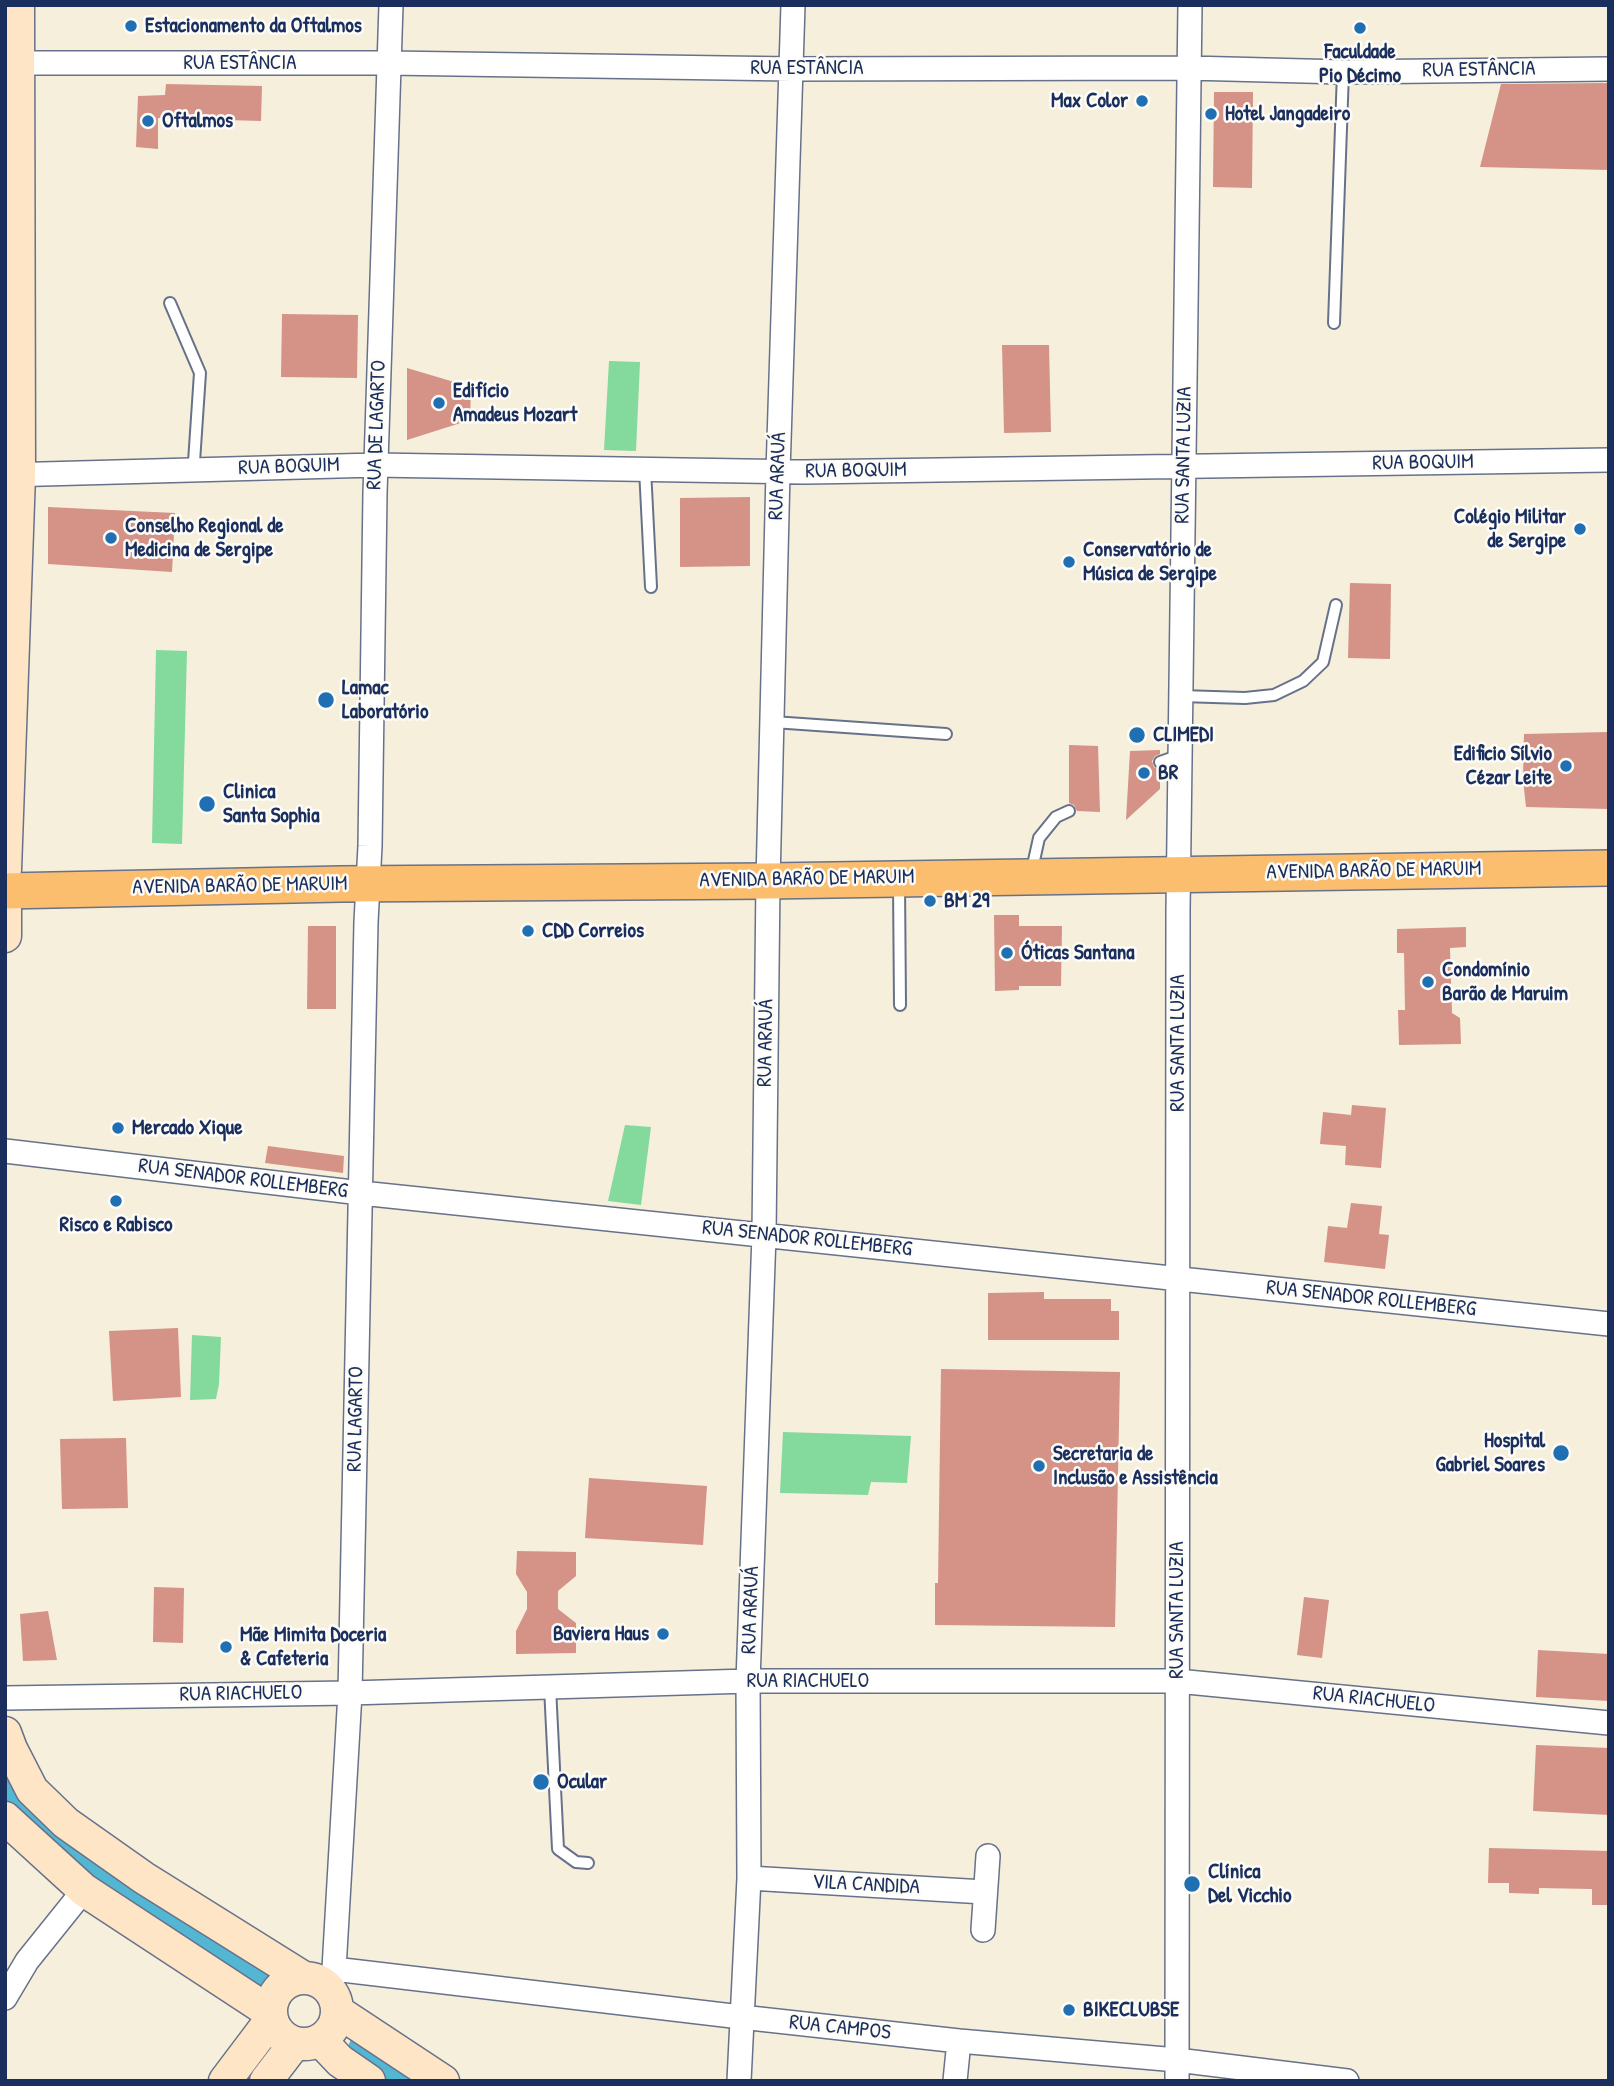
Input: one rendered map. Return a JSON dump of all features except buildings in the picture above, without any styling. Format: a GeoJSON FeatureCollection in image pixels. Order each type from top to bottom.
{"type":"FeatureCollection","features":[{"type":"Feature","properties":{"kind":"main road","name":"AVENIDA BARÃO DE MARUIM"},"geometry":{"type":"LineString","coordinates":[[5,890],[1609,868]]}},
{"type":"Feature","properties":{"kind":"street"},"geometry":{"type":"LineString","coordinates":[[5,870],[11,475],[11,63],[18,5]]}},
{"type":"Feature","properties":{"kind":"street","name":"RUA DE LAGARTO"},"geometry":{"type":"LineString","coordinates":[[370,845],[375,465],[391,5]]}},
{"type":"Feature","properties":{"kind":"street","name":"RUA ARAUÁ"},"geometry":{"type":"LineString","coordinates":[[739,2081],[749,1878],[748,1681],[764,1235],[768,881],[793,5]]}},
{"type":"Feature","properties":{"kind":"street","name":"RUA SANTA LUZIA"},"geometry":{"type":"LineString","coordinates":[[1177,2070],[1179,874],[1170,758],[1181,696],[1190,5]]}},
{"type":"Feature","properties":{"kind":"street","name":"RUA ESTÂNCIA"},"geometry":{"type":"LineString","coordinates":[[11,63],[389,63],[792,69],[1189,68],[1343,72],[1609,69]]}},
{"type":"Feature","properties":{"kind":"street","name":"RUA BOQUIM"},"geometry":{"type":"LineString","coordinates":[[11,475],[375,465],[778,471],[1183,468],[1609,460]]}},
{"type":"Feature","properties":{"kind":"street","name":"RUA LAGARTO"},"geometry":{"type":"LineString","coordinates":[[326,1987],[350,1693],[370,845]]}},
{"type":"Feature","properties":{"kind":"street"},"geometry":{"type":"LineString","coordinates":[[5,890],[5,936]]}},
{"type":"Feature","properties":{"kind":"street","name":"RUA SENADOR ROLLEMBERG"},"geometry":{"type":"LineString","coordinates":[[5,1151],[361,1193],[1609,1324]]}},
{"type":"Feature","properties":{"kind":"street","name":"RUA RIACHUELO"},"geometry":{"type":"LineString","coordinates":[[5,1698],[350,1693],[748,1681],[1177,1681],[1609,1723]]}},
{"type":"Feature","properties":{"kind":"street"},"geometry":{"type":"LineString","coordinates":[[5,1733],[32,1790],[66,1823],[144,1878],[326,1987],[443,2081]]}},
{"type":"Feature","properties":{"kind":"street"},"geometry":{"type":"LineString","coordinates":[[5,1818],[84,1889],[271,2015],[280,2034],[369,2081]]}},
{"type":"Feature","properties":{"kind":"street"},"geometry":{"type":"LineString","coordinates":[[983,1930],[988,1856]]}},
{"type":"Feature","properties":{"kind":"street","name":"VILA CANDIDA"},"geometry":{"type":"LineString","coordinates":[[749,1878],[984,1892]]}},
{"type":"Feature","properties":{"kind":"street"},"geometry":{"type":"LineString","coordinates":[[5,1998],[27,1961],[84,1889]]}},
{"type":"Feature","properties":{"kind":"street"},"geometry":{"type":"LineString","coordinates":[[225,2081],[271,2015],[273,1999],[280,1988],[291,1980],[326,1987]]}},
{"type":"Feature","properties":{"kind":"street"},"geometry":{"type":"LineString","coordinates":[[324,2056],[332,2028],[326,1987]]}},
{"type":"Feature","properties":{"kind":"street","name":"RUA CAMPOS"},"geometry":{"type":"LineString","coordinates":[[326,1987],[741,2017],[959,2041],[1177,2070],[1347,2081]]}},
{"type":"Feature","properties":{"kind":"street"},"geometry":{"type":"LineString","coordinates":[[955,2081],[959,2041]]}},
{"type":"Feature","properties":{"kind":"street"},"geometry":{"type":"LineString","coordinates":[[266,2081],[324,2056]]}},
{"type":"Feature","properties":{"kind":"lane"},"geometry":{"type":"LineString","coordinates":[[1334,324],[1343,72]]}},
{"type":"Feature","properties":{"kind":"lane"},"geometry":{"type":"LineString","coordinates":[[170,303],[200,373],[194,462],[197,470]]}},
{"type":"Feature","properties":{"kind":"lane"},"geometry":{"type":"LineString","coordinates":[[645,469],[651,587]]}},
{"type":"Feature","properties":{"kind":"lane"},"geometry":{"type":"LineString","coordinates":[[1181,696],[1245,698],[1274,695],[1303,681],[1323,662],[1336,605]]}},
{"type":"Feature","properties":{"kind":"lane"},"geometry":{"type":"LineString","coordinates":[[773,722],[946,734]]}},
{"type":"Feature","properties":{"kind":"lane"},"geometry":{"type":"LineString","coordinates":[[1031,876],[1039,838],[1056,817],[1069,811]]}},
{"type":"Feature","properties":{"kind":"lane"},"geometry":{"type":"LineString","coordinates":[[899,878],[900,1005]]}},
{"type":"Feature","properties":{"kind":"lane"},"geometry":{"type":"LineString","coordinates":[[550,1687],[558,1849],[576,1862],[588,1863]]}},
{"type":"Feature","properties":{"kind":"green space"},"geometry":{"type":"Polygon","coordinates":[[[609,361],[640,362],[636,451],[604,450],[609,361]]]}},
{"type":"Feature","properties":{"kind":"green space"},"geometry":{"type":"Polygon","coordinates":[[[156,650],[187,651],[182,844],[152,843],[156,650]]]}},
{"type":"Feature","properties":{"kind":"green space"},"geometry":{"type":"Polygon","coordinates":[[[625,1125],[651,1127],[641,1205],[608,1201],[625,1125]]]}},
{"type":"Feature","properties":{"kind":"green space"},"geometry":{"type":"Polygon","coordinates":[[[192,1335],[221,1337],[216,1399],[190,1400],[192,1335]]]}},
{"type":"Feature","properties":{"kind":"green space"},"geometry":{"type":"Polygon","coordinates":[[[783,1432],[911,1436],[907,1483],[871,1482],[868,1495],[780,1493],[783,1432]]]}},
{"type":"Feature","properties":{"kind":"waterway"},"geometry":{"type":"LineString","coordinates":[[5,1790],[28,1815],[102,1879],[259,1980]]}},
{"type":"Feature","properties":{"kind":"waterway"},"geometry":{"type":"LineString","coordinates":[[360,2047],[407,2081]]}},
{"type":"Feature","properties":{"kind":"place","name":"Estacionamento da Oftalmos"},"geometry":{"type":"Point","coordinates":[131,26]}},
{"type":"Feature","properties":{"kind":"place","name":"Faculdade Pio Décimo"},"geometry":{"type":"Point","coordinates":[1360,28]}},
{"type":"Feature","properties":{"kind":"place","name":"Max Color"},"geometry":{"type":"Point","coordinates":[1142,101]}},
{"type":"Feature","properties":{"kind":"place","name":"Hotel Jangadeiro"},"geometry":{"type":"Point","coordinates":[1211,114]}},
{"type":"Feature","properties":{"kind":"place","name":"Oftalmos"},"geometry":{"type":"Point","coordinates":[148,121]}},
{"type":"Feature","properties":{"kind":"place","name":"Edifício Amadeus Mozart"},"geometry":{"type":"Point","coordinates":[439,403]}},
{"type":"Feature","properties":{"kind":"place","name":"Colégio Militar de Sergipe"},"geometry":{"type":"Point","coordinates":[1580,529]}},
{"type":"Feature","properties":{"kind":"place","name":"Conselho Regional de Medicina de Sergipe"},"geometry":{"type":"Point","coordinates":[111,538]}},
{"type":"Feature","properties":{"kind":"place","name":"Conservatório de Música de Sergipe"},"geometry":{"type":"Point","coordinates":[1069,562]}},
{"type":"Feature","properties":{"kind":"place","name":"Lamac Laboratório"},"geometry":{"type":"Point","coordinates":[326,700]}},
{"type":"Feature","properties":{"kind":"place","name":"CLIMEDI"},"geometry":{"type":"Point","coordinates":[1137,735]}},
{"type":"Feature","properties":{"kind":"place","name":"Edificio Sílvio Cézar Leite"},"geometry":{"type":"Point","coordinates":[1566,766]}},
{"type":"Feature","properties":{"kind":"place","name":"BR"},"geometry":{"type":"Point","coordinates":[1144,773]}},
{"type":"Feature","properties":{"kind":"place","name":"Clinica Santa Sophia"},"geometry":{"type":"Point","coordinates":[207,804]}},
{"type":"Feature","properties":{"kind":"place","name":"BM 29"},"geometry":{"type":"Point","coordinates":[930,901]}},
{"type":"Feature","properties":{"kind":"place","name":"CDD Correios"},"geometry":{"type":"Point","coordinates":[528,931]}},
{"type":"Feature","properties":{"kind":"place","name":"Óticas Santana"},"geometry":{"type":"Point","coordinates":[1007,953]}},
{"type":"Feature","properties":{"kind":"place","name":"Condomínio Barão de Maruim"},"geometry":{"type":"Point","coordinates":[1428,982]}},
{"type":"Feature","properties":{"kind":"place","name":"Mercado Xique"},"geometry":{"type":"Point","coordinates":[118,1128]}},
{"type":"Feature","properties":{"kind":"place","name":"Risco e Rabisco"},"geometry":{"type":"Point","coordinates":[116,1201]}},
{"type":"Feature","properties":{"kind":"place","name":"Hospital Gabriel Soares"},"geometry":{"type":"Point","coordinates":[1561,1453]}},
{"type":"Feature","properties":{"kind":"place","name":"Secretaria de Inclusão e Assistência"},"geometry":{"type":"Point","coordinates":[1039,1466]}},
{"type":"Feature","properties":{"kind":"place","name":"Baviera Haus"},"geometry":{"type":"Point","coordinates":[663,1634]}},
{"type":"Feature","properties":{"kind":"place","name":"Mãe Mimita Doceria & Cafeteria"},"geometry":{"type":"Point","coordinates":[226,1647]}},
{"type":"Feature","properties":{"kind":"place","name":"Ocular"},"geometry":{"type":"Point","coordinates":[541,1782]}},
{"type":"Feature","properties":{"kind":"place","name":"Clínica Del Vicchio"},"geometry":{"type":"Point","coordinates":[1192,1884]}},
{"type":"Feature","properties":{"kind":"place","name":"BIKECLUBSE"},"geometry":{"type":"Point","coordinates":[1069,2010]}}]}
